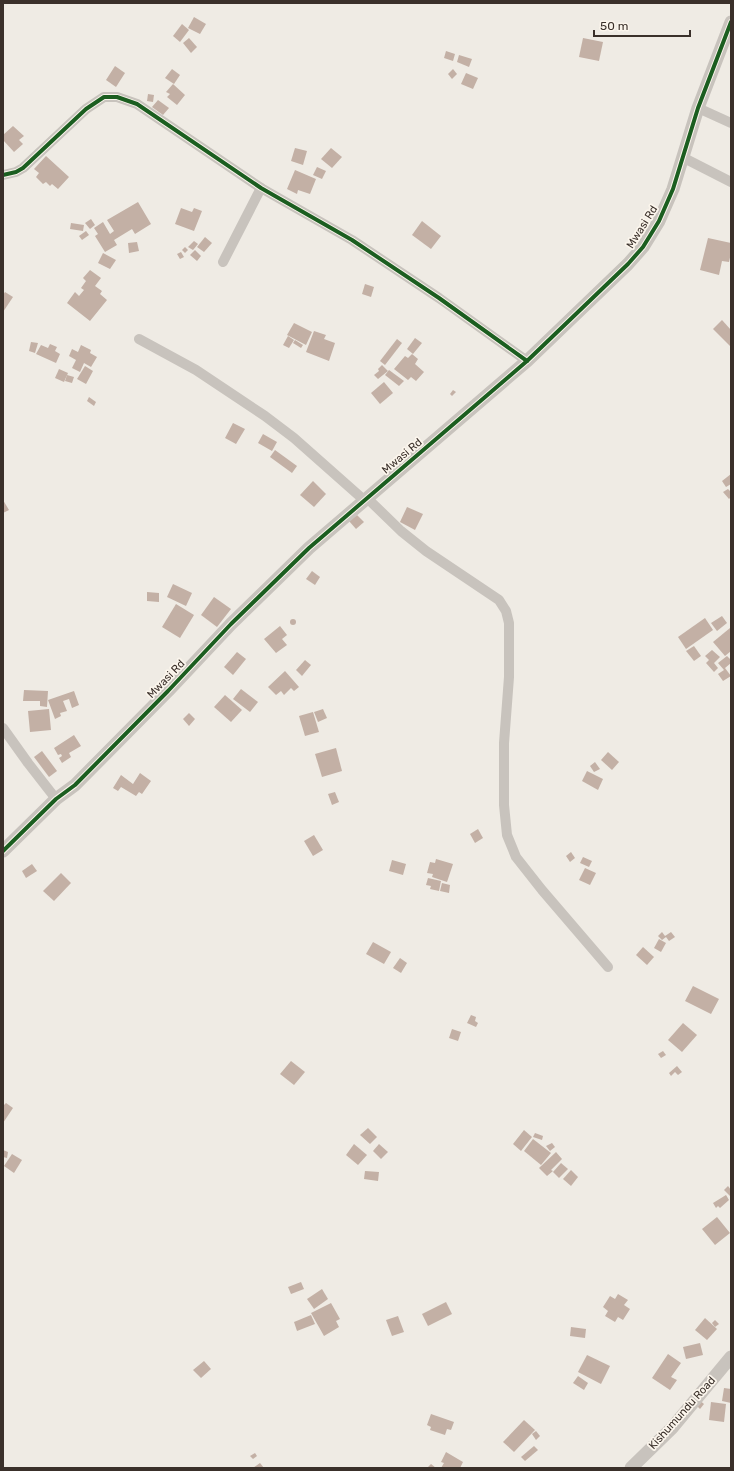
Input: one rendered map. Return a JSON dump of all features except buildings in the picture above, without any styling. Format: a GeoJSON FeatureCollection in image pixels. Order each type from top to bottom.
{"type":"FeatureCollection","features":[{"type":"Feature","properties":{"kind":"street","name":"Mwasi Rd"},"geometry":{"type":"LineString","coordinates":[[3,851],[56,799],[75,785],[232,624],[309,548],[527,362],[628,264],[643,247],[662,215],[673,189],[698,108],[731,22]]}},
{"type":"Feature","properties":{"kind":"street"},"geometry":{"type":"LineString","coordinates":[[3,175],[16,172],[23,168],[86,109],[104,97],[117,97],[137,104],[261,188],[352,240],[439,298],[527,362]]}},
{"type":"Feature","properties":{"kind":"street"},"geometry":{"type":"LineString","coordinates":[[698,108],[731,123]]}},
{"type":"Feature","properties":{"kind":"street"},"geometry":{"type":"LineString","coordinates":[[682,157],[731,182]]}},
{"type":"Feature","properties":{"kind":"street"},"geometry":{"type":"LineString","coordinates":[[223,262],[261,188]]}},
{"type":"Feature","properties":{"kind":"street"},"geometry":{"type":"LineString","coordinates":[[139,339],[196,370],[265,416],[294,438],[426,551],[499,600],[506,611],[509,623],[509,661],[504,743],[504,805],[506,835],[516,857],[542,890],[608,967]]}},
{"type":"Feature","properties":{"kind":"street"},"geometry":{"type":"LineString","coordinates":[[3,728],[23,757],[56,799]]}},
{"type":"Feature","properties":{"kind":"street","name":"Kishumundu Road"},"geometry":{"type":"LineString","coordinates":[[631,1468],[672,1428],[731,1357]]}},
{"type":"Feature","properties":{"kind":"cycle path"},"geometry":{"type":"LineString","coordinates":[[3,851],[56,799],[75,785],[168,691],[231,624],[309,548],[527,361],[628,264],[643,247],[659,221],[673,189],[698,108],[731,22]]}},
{"type":"Feature","properties":{"kind":"cycle path"},"geometry":{"type":"LineString","coordinates":[[3,175],[16,172],[23,168],[86,109],[104,97],[117,97],[137,104],[261,188],[352,240],[439,298],[527,361]]}}]}
